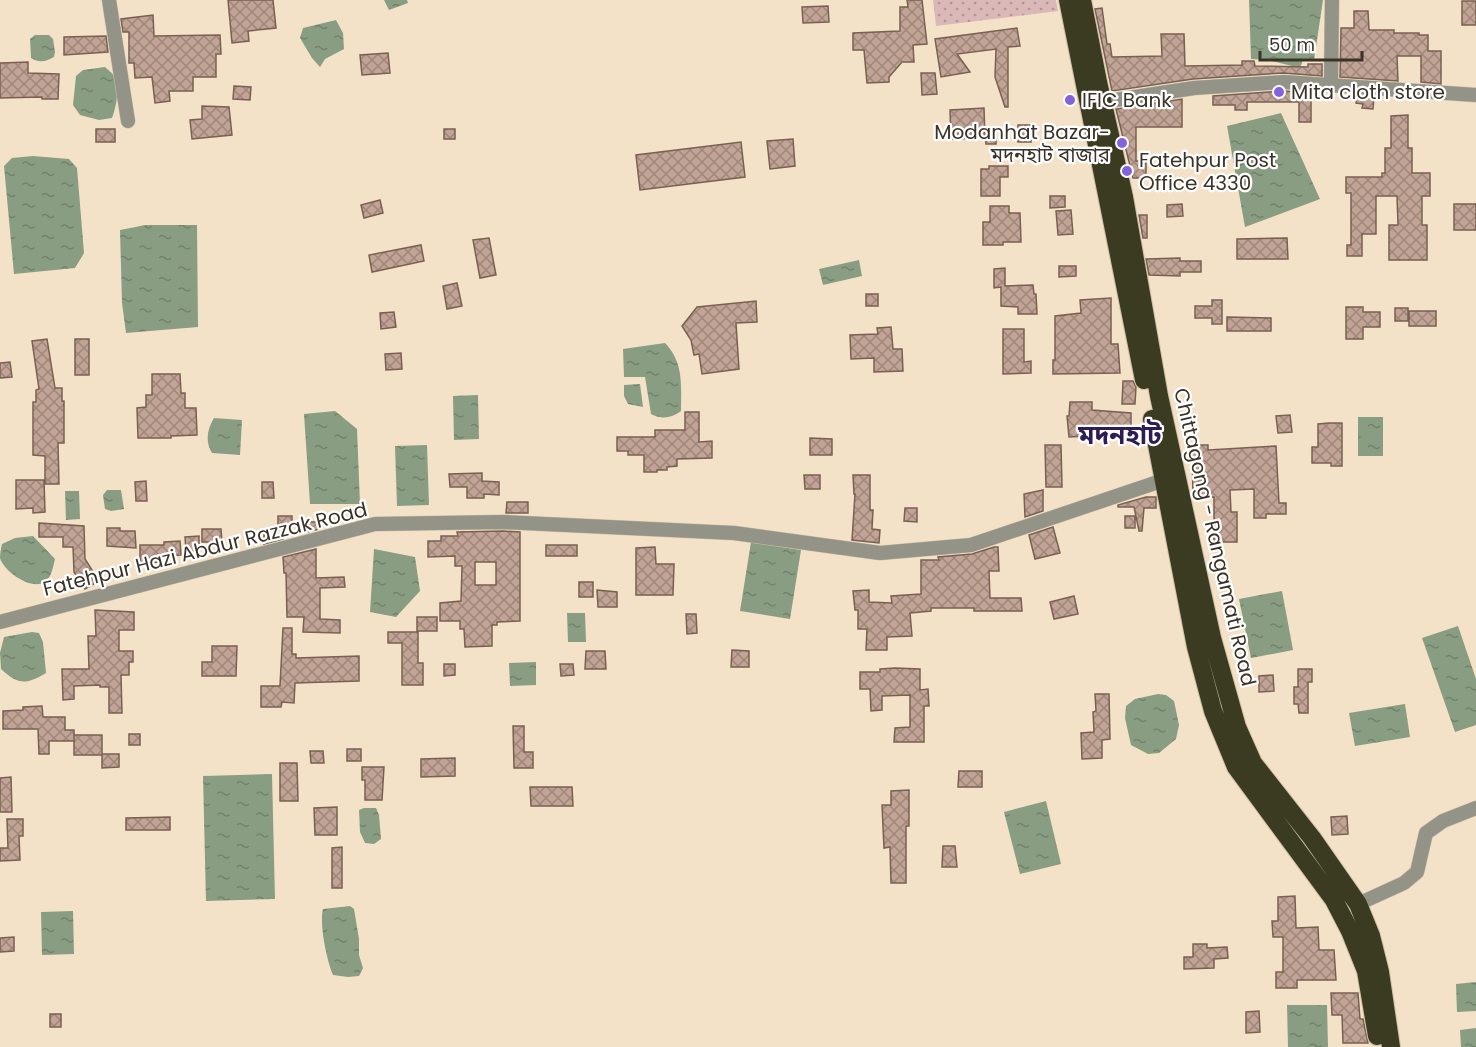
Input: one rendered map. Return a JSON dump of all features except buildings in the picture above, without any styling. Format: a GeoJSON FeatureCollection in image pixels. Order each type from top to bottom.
{"type":"FeatureCollection","features":[{"type":"Feature","properties":{"kind":"highway","name":"Chittagong - Rangamati Road"},"geometry":{"type":"LineString","coordinates":[[1068,0],[1172,530],[1196,647],[1213,711],[1236,766],[1334,900],[1350,931],[1366,971],[1379,1047]]}},
{"type":"Feature","properties":{"kind":"highway","name":"Chittagong - Rangamati Road"},"geometry":{"type":"LineString","coordinates":[[1082,0],[1124,197],[1158,396],[1213,644],[1237,727],[1253,763],[1312,838],[1358,904],[1371,936],[1380,972],[1391,1047]]}},
{"type":"Feature","properties":{"kind":"street"},"geometry":{"type":"LineString","coordinates":[[109,0],[128,121]]}},
{"type":"Feature","properties":{"kind":"street"},"geometry":{"type":"LineString","coordinates":[[1331,84],[1332,0]]}},
{"type":"Feature","properties":{"kind":"street"},"geometry":{"type":"LineString","coordinates":[[1102,102],[1194,88],[1284,82],[1476,95]]}},
{"type":"Feature","properties":{"kind":"street","name":"Fatehpur Hazi Abdur Razzak Road"},"geometry":{"type":"LineString","coordinates":[[0,622],[375,524],[503,522],[734,533],[880,553],[970,545],[1164,480]]}},
{"type":"Feature","properties":{"kind":"street"},"geometry":{"type":"LineString","coordinates":[[1358,904],[1404,883],[1417,872],[1426,833],[1443,821],[1476,808]]}},
{"type":"Feature","properties":{"kind":"shaded area"},"geometry":{"type":"Polygon","coordinates":[[[933,0],[1056,0],[1058,11],[936,26],[933,0]]]}},
{"type":"Feature","properties":{"kind":"water"},"geometry":{"type":"Polygon","coordinates":[[[384,0],[407,0],[408,3],[389,10],[384,0]]]}},
{"type":"Feature","properties":{"kind":"water"},"geometry":{"type":"Polygon","coordinates":[[[1249,0],[1323,0],[1314,60],[1303,60],[1300,68],[1268,60],[1251,59],[1249,0]]]}},
{"type":"Feature","properties":{"kind":"water"},"geometry":{"type":"Polygon","coordinates":[[[336,20],[343,33],[344,49],[325,59],[320,67],[300,38],[303,28],[336,20]]]}},
{"type":"Feature","properties":{"kind":"water"},"geometry":{"type":"Polygon","coordinates":[[[35,35],[49,35],[53,39],[54,57],[42,61],[31,58],[30,39],[35,35]]]}},
{"type":"Feature","properties":{"kind":"water"},"geometry":{"type":"Polygon","coordinates":[[[105,67],[114,76],[117,87],[112,118],[99,120],[80,115],[73,105],[76,76],[83,70],[105,67]]]}},
{"type":"Feature","properties":{"kind":"water"},"geometry":{"type":"Polygon","coordinates":[[[1281,113],[1320,199],[1245,227],[1227,126],[1281,113]]]}},
{"type":"Feature","properties":{"kind":"water"},"geometry":{"type":"Polygon","coordinates":[[[33,156],[69,159],[77,168],[84,253],[75,268],[14,274],[4,166],[12,158],[33,156]]]}},
{"type":"Feature","properties":{"kind":"water"},"geometry":{"type":"Polygon","coordinates":[[[146,225],[197,225],[198,327],[126,333],[122,303],[120,230],[146,225]]]}},
{"type":"Feature","properties":{"kind":"water"},"geometry":{"type":"Polygon","coordinates":[[[859,260],[862,276],[823,285],[819,269],[859,260]]]}},
{"type":"Feature","properties":{"kind":"water"},"geometry":{"type":"Polygon","coordinates":[[[665,343],[676,358],[680,374],[681,411],[663,418],[651,414],[645,377],[624,377],[623,349],[665,343]]]}},
{"type":"Feature","properties":{"kind":"water"},"geometry":{"type":"Polygon","coordinates":[[[640,384],[643,407],[628,404],[624,396],[624,385],[640,384]]]}},
{"type":"Feature","properties":{"kind":"water"},"geometry":{"type":"Polygon","coordinates":[[[478,395],[479,439],[454,440],[453,396],[478,395]]]}},
{"type":"Feature","properties":{"kind":"water"},"geometry":{"type":"Polygon","coordinates":[[[335,411],[357,429],[360,504],[310,504],[304,414],[335,411]]]}},
{"type":"Feature","properties":{"kind":"water"},"geometry":{"type":"Polygon","coordinates":[[[1358,417],[1383,417],[1383,456],[1358,456],[1358,417]]]}},
{"type":"Feature","properties":{"kind":"water"},"geometry":{"type":"Polygon","coordinates":[[[214,418],[242,420],[240,455],[212,453],[208,444],[208,436],[214,418]]]}},
{"type":"Feature","properties":{"kind":"water"},"geometry":{"type":"Polygon","coordinates":[[[427,445],[429,505],[397,506],[395,446],[427,445]]]}},
{"type":"Feature","properties":{"kind":"water"},"geometry":{"type":"Polygon","coordinates":[[[107,490],[121,490],[124,509],[111,511],[105,509],[103,495],[107,490]]]}},
{"type":"Feature","properties":{"kind":"water"},"geometry":{"type":"Polygon","coordinates":[[[65,491],[79,491],[80,519],[66,520],[65,491]]]}},
{"type":"Feature","properties":{"kind":"water"},"geometry":{"type":"Polygon","coordinates":[[[33,536],[55,559],[50,576],[40,584],[20,579],[7,569],[0,558],[2,544],[15,538],[33,536]]]}},
{"type":"Feature","properties":{"kind":"water"},"geometry":{"type":"Polygon","coordinates":[[[751,542],[801,550],[790,619],[740,611],[751,542]]]}},
{"type":"Feature","properties":{"kind":"water"},"geometry":{"type":"Polygon","coordinates":[[[374,549],[415,557],[420,591],[396,617],[370,612],[374,549]]]}},
{"type":"Feature","properties":{"kind":"water"},"geometry":{"type":"Polygon","coordinates":[[[1282,591],[1293,650],[1251,658],[1239,599],[1282,591]]]}},
{"type":"Feature","properties":{"kind":"water"},"geometry":{"type":"Polygon","coordinates":[[[567,613],[585,613],[586,642],[568,642],[567,613]]]}},
{"type":"Feature","properties":{"kind":"water"},"geometry":{"type":"Polygon","coordinates":[[[1458,626],[1476,679],[1476,725],[1455,732],[1422,638],[1458,626]]]}},
{"type":"Feature","properties":{"kind":"water"},"geometry":{"type":"Polygon","coordinates":[[[39,633],[43,642],[46,673],[33,680],[22,682],[12,678],[1,669],[0,653],[4,637],[39,633]]]}},
{"type":"Feature","properties":{"kind":"water"},"geometry":{"type":"Polygon","coordinates":[[[536,662],[536,685],[510,686],[509,663],[536,662]]]}},
{"type":"Feature","properties":{"kind":"water"},"geometry":{"type":"Polygon","coordinates":[[[1158,694],[1166,695],[1174,701],[1179,725],[1176,739],[1159,753],[1148,754],[1131,745],[1125,718],[1126,706],[1135,699],[1158,694]]]}},
{"type":"Feature","properties":{"kind":"water"},"geometry":{"type":"Polygon","coordinates":[[[1405,704],[1410,737],[1355,746],[1349,713],[1405,704]]]}},
{"type":"Feature","properties":{"kind":"water"},"geometry":{"type":"Polygon","coordinates":[[[272,774],[275,899],[206,901],[203,776],[272,774]]]}},
{"type":"Feature","properties":{"kind":"water"},"geometry":{"type":"Polygon","coordinates":[[[1046,801],[1061,864],[1020,874],[1004,812],[1046,801]]]}},
{"type":"Feature","properties":{"kind":"water"},"geometry":{"type":"Polygon","coordinates":[[[376,808],[379,815],[381,839],[374,844],[365,843],[360,832],[359,810],[376,808]]]}},
{"type":"Feature","properties":{"kind":"water"},"geometry":{"type":"Polygon","coordinates":[[[350,906],[354,909],[359,955],[363,968],[359,976],[333,975],[324,942],[323,909],[350,906]]]}},
{"type":"Feature","properties":{"kind":"water"},"geometry":{"type":"Polygon","coordinates":[[[73,911],[74,954],[42,955],[41,912],[73,911]]]}},
{"type":"Feature","properties":{"kind":"water"},"geometry":{"type":"Polygon","coordinates":[[[1476,982],[1476,1011],[1457,1012],[1456,984],[1476,982]]]}},
{"type":"Feature","properties":{"kind":"water"},"geometry":{"type":"Polygon","coordinates":[[[1287,1005],[1327,1005],[1328,1047],[1288,1047],[1287,1005]]]}},
{"type":"Feature","properties":{"kind":"water"},"geometry":{"type":"Polygon","coordinates":[[[1476,1028],[1476,1047],[1461,1047],[1460,1030],[1476,1028]]]}},
{"type":"Feature","properties":{"kind":"place","name":"Mita cloth store"},"geometry":{"type":"Point","coordinates":[1279,92]}},
{"type":"Feature","properties":{"kind":"place","name":"IFIC Bank"},"geometry":{"type":"Point","coordinates":[1070,100]}},
{"type":"Feature","properties":{"kind":"place","name":"Modanhat Bazar- মদনহাট বাজার"},"geometry":{"type":"Point","coordinates":[1122,143]}},
{"type":"Feature","properties":{"kind":"place","name":"Fatehpur Post Office 4330"},"geometry":{"type":"Point","coordinates":[1127,171]}},
{"type":"Feature","properties":{"kind":"district","name":"মদনহাট"},"geometry":{"type":"Point","coordinates":[1120,435]}}]}
